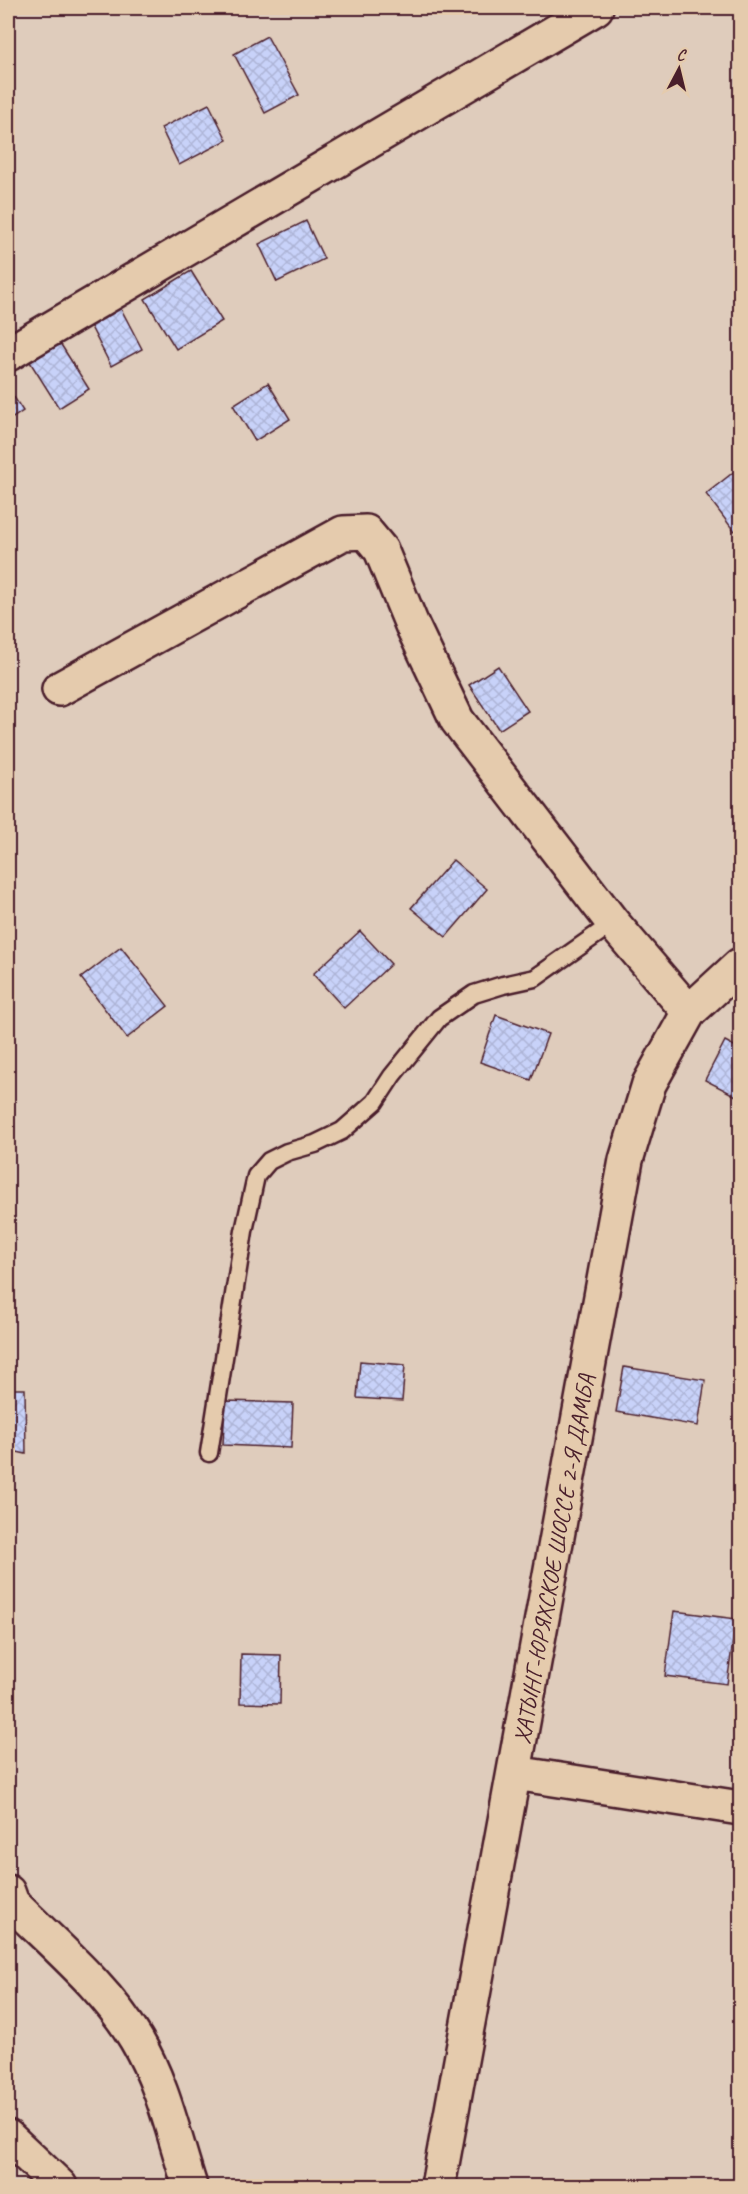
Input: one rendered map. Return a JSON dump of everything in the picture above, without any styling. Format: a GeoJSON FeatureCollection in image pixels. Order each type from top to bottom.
{"type":"FeatureCollection","features":[{"type":"Feature","properties":{"kind":"street"},"geometry":{"type":"LineString","coordinates":[[8,354],[596,8]]}},
{"type":"Feature","properties":{"kind":"street"},"geometry":{"type":"LineString","coordinates":[[59,689],[343,533],[366,532],[381,550],[412,625],[457,720],[613,923],[689,1012]]}},
{"type":"Feature","properties":{"kind":"street","name":"ХАТЫНГ-ЮРЯХСКОЕ ШОССЕ 2-Я ДАМБА"},"geometry":{"type":"LineString","coordinates":[[438,2187],[626,1160],[649,1084],[689,1012],[741,965]]}},
{"type":"Feature","properties":{"kind":"street"},"geometry":{"type":"LineString","coordinates":[[515,1773],[741,1808]]}},
{"type":"Feature","properties":{"kind":"street"},"geometry":{"type":"LineString","coordinates":[[8,1892],[12,1903],[100,1991],[136,2039],[159,2089],[190,2187]]}},
{"type":"Feature","properties":{"kind":"street"},"geometry":{"type":"LineString","coordinates":[[8,2137],[60,2187]]}},
{"type":"Feature","properties":{"kind":"lane"},"geometry":{"type":"LineString","coordinates":[[209,1453],[244,1231],[256,1176],[269,1161],[342,1131],[375,1102],[392,1076],[438,1018],[474,994],[535,978],[613,923]]}},
{"type":"Feature","properties":{"kind":"building"},"geometry":{"type":"Polygon","coordinates":[[[267,36],[299,95],[265,113],[234,54],[267,36]]]}},
{"type":"Feature","properties":{"kind":"building"},"geometry":{"type":"Polygon","coordinates":[[[209,104],[227,140],[179,165],[161,128],[209,104]]]}},
{"type":"Feature","properties":{"kind":"building"},"geometry":{"type":"Polygon","coordinates":[[[306,221],[324,259],[277,282],[259,244],[306,221]]]}},
{"type":"Feature","properties":{"kind":"building"},"geometry":{"type":"Polygon","coordinates":[[[191,271],[222,321],[176,349],[145,299],[191,271]]]}},
{"type":"Feature","properties":{"kind":"building"},"geometry":{"type":"Polygon","coordinates":[[[119,305],[142,349],[111,366],[88,321],[119,305]]]}},
{"type":"Feature","properties":{"kind":"building"},"geometry":{"type":"Polygon","coordinates":[[[60,343],[89,389],[59,408],[30,362],[60,343]]]}},
{"type":"Feature","properties":{"kind":"building"},"geometry":{"type":"Polygon","coordinates":[[[268,383],[290,419],[255,441],[233,405],[268,383]]]}},
{"type":"Feature","properties":{"kind":"building"},"geometry":{"type":"Polygon","coordinates":[[[8,388],[23,411],[8,421],[8,388]]]}},
{"type":"Feature","properties":{"kind":"building"},"geometry":{"type":"Polygon","coordinates":[[[740,467],[740,526],[734,531],[706,494],[740,467]]]}},
{"type":"Feature","properties":{"kind":"building"},"geometry":{"type":"Polygon","coordinates":[[[498,666],[528,711],[499,730],[469,685],[498,666]]]}},
{"type":"Feature","properties":{"kind":"building"},"geometry":{"type":"Polygon","coordinates":[[[453,860],[487,889],[446,937],[411,908],[453,860]]]}},
{"type":"Feature","properties":{"kind":"building"},"geometry":{"type":"Polygon","coordinates":[[[360,931],[391,964],[344,1008],[313,974],[360,931]]]}},
{"type":"Feature","properties":{"kind":"building"},"geometry":{"type":"Polygon","coordinates":[[[121,947],[168,1006],[127,1038],[81,978],[121,947]]]}},
{"type":"Feature","properties":{"kind":"building"},"geometry":{"type":"Polygon","coordinates":[[[496,1015],[548,1034],[531,1080],[480,1062],[496,1015]]]}},
{"type":"Feature","properties":{"kind":"building"},"geometry":{"type":"Polygon","coordinates":[[[725,1041],[740,1049],[740,1098],[705,1080],[725,1041]]]}},
{"type":"Feature","properties":{"kind":"building"},"geometry":{"type":"Polygon","coordinates":[[[360,1361],[405,1365],[402,1401],[357,1398],[360,1361]]]}},
{"type":"Feature","properties":{"kind":"building"},"geometry":{"type":"Polygon","coordinates":[[[624,1367],[705,1380],[698,1426],[616,1412],[624,1367]]]}},
{"type":"Feature","properties":{"kind":"building"},"geometry":{"type":"Polygon","coordinates":[[[8,1389],[25,1389],[26,1454],[8,1450],[8,1389]]]}},
{"type":"Feature","properties":{"kind":"building"},"geometry":{"type":"Polygon","coordinates":[[[225,1401],[293,1403],[291,1448],[223,1445],[225,1401]]]}},
{"type":"Feature","properties":{"kind":"building"},"geometry":{"type":"Polygon","coordinates":[[[674,1611],[736,1619],[727,1684],[665,1676],[674,1611]]]}},
{"type":"Feature","properties":{"kind":"building"},"geometry":{"type":"Polygon","coordinates":[[[241,1654],[281,1655],[280,1704],[240,1703],[241,1654]]]}}]}
